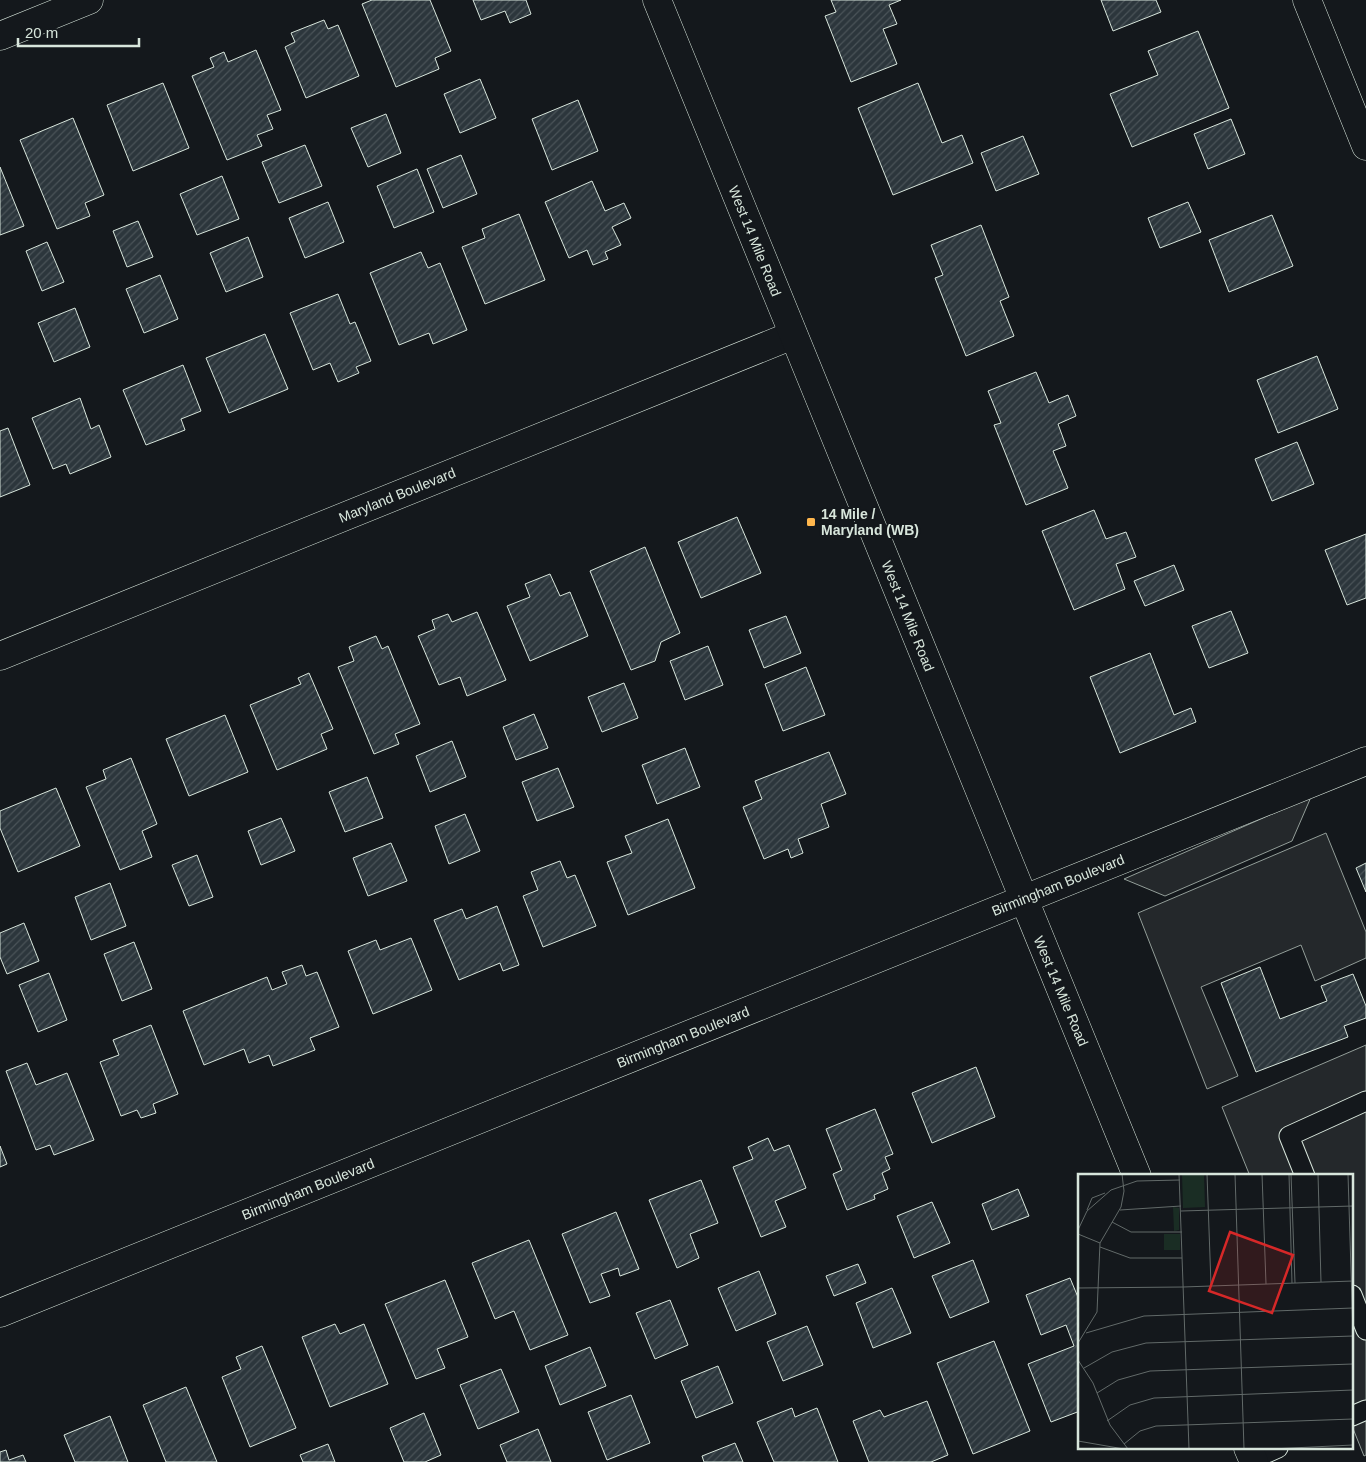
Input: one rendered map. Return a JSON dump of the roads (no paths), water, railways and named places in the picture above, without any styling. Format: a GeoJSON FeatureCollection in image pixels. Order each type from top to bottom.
{"type":"FeatureCollection","features":[{"type":"Feature","properties":{"kind":"street"},"geometry":{"type":"LineString","coordinates":[[0,36],[89,0]]}},
{"type":"Feature","properties":{"kind":"street","name":"West 14 Mile Road"},"geometry":{"type":"LineString","coordinates":[[657,0],[1136,1174]]}},
{"type":"Feature","properties":{"kind":"street"},"geometry":{"type":"LineString","coordinates":[[1307,0],[1366,146]]}},
{"type":"Feature","properties":{"kind":"street","name":"Maryland Boulevard"},"geometry":{"type":"LineString","coordinates":[[0,656],[793,335]]}},
{"type":"Feature","properties":{"kind":"street","name":"Birmingham Boulevard"},"geometry":{"type":"LineString","coordinates":[[0,1314],[1366,761]]}},
{"type":"Feature","properties":{"kind":"lane"},"geometry":{"type":"LineString","coordinates":[[1303,1174],[1289,1136],[1366,1101]]}},
{"type":"Feature","properties":{"kind":"lane"},"geometry":{"type":"LineString","coordinates":[[1354,1300],[1366,1330]]}},
{"type":"Feature","properties":{"kind":"lane"},"geometry":{"type":"LineString","coordinates":[[1354,1415],[1366,1410]]}},
{"type":"Feature","properties":{"kind":"lane"},"geometry":{"type":"LineString","coordinates":[[1250,1458],[1272,1450]]}},
{"type":"Feature","properties":{"kind":"place","name":"14 Mile / Maryland (WB)"},"geometry":{"type":"Point","coordinates":[811,522]}}]}
